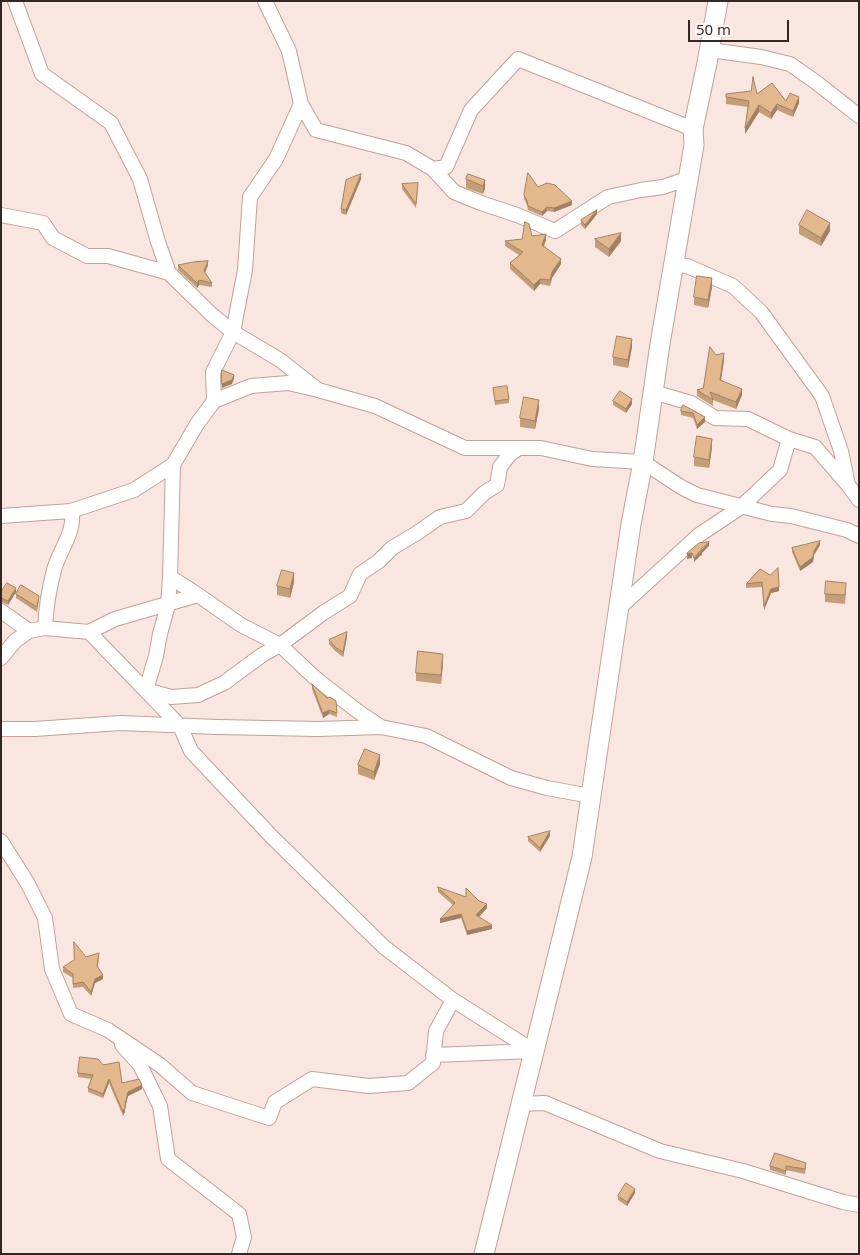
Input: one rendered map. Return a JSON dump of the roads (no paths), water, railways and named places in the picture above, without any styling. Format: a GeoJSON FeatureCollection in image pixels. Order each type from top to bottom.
{"type":"FeatureCollection","features":[{"type":"Feature","properties":{"kind":"main road"},"geometry":{"type":"LineString","coordinates":[[484,1254],[582,857],[631,524],[643,462],[694,145],[693,129],[710,50],[718,1]]}},
{"type":"Feature","properties":{"kind":"street"},"geometry":{"type":"LineString","coordinates":[[15,1],[42,74],[111,123],[140,179],[169,273],[212,315],[233,332],[280,360],[318,390]]}},
{"type":"Feature","properties":{"kind":"street"},"geometry":{"type":"LineString","coordinates":[[265,1],[289,51],[302,104],[316,130],[406,153],[433,170],[454,192],[556,231],[608,197],[663,187],[688,178]]}},
{"type":"Feature","properties":{"kind":"street"},"geometry":{"type":"LineString","coordinates":[[710,50],[761,57],[790,64],[859,116]]}},
{"type":"Feature","properties":{"kind":"street"},"geometry":{"type":"LineString","coordinates":[[433,170],[446,167],[471,110],[518,59],[693,129]]}},
{"type":"Feature","properties":{"kind":"street"},"geometry":{"type":"LineString","coordinates":[[214,401],[213,372],[233,332],[245,270],[250,197],[276,159],[302,104]]}},
{"type":"Feature","properties":{"kind":"street"},"geometry":{"type":"LineString","coordinates":[[1,215],[44,223],[53,238],[87,256],[108,256],[169,273]]}},
{"type":"Feature","properties":{"kind":"street"},"geometry":{"type":"LineString","coordinates":[[674,264],[687,266],[733,286],[761,312],[822,396],[841,451],[848,485]]}},
{"type":"Feature","properties":{"kind":"street"},"geometry":{"type":"LineString","coordinates":[[1,516],[71,511],[134,490],[173,465],[197,424],[214,401],[251,386],[288,383],[375,406],[465,448],[541,448],[592,459],[643,462],[696,495],[772,514],[791,516],[846,530],[859,536]]}},
{"type":"Feature","properties":{"kind":"street"},"geometry":{"type":"LineString","coordinates":[[653,392],[691,403],[715,418],[748,419],[789,439],[815,447],[859,500]]}},
{"type":"Feature","properties":{"kind":"street"},"geometry":{"type":"LineString","coordinates":[[619,608],[699,535],[741,507],[780,470],[789,439]]}},
{"type":"Feature","properties":{"kind":"street"},"geometry":{"type":"LineString","coordinates":[[146,690],[171,697],[198,695],[224,683],[350,596],[360,574],[379,561],[392,548],[440,517],[466,511],[484,493],[498,485],[500,467],[510,454],[519,448]]}},
{"type":"Feature","properties":{"kind":"street"},"geometry":{"type":"LineString","coordinates":[[146,690],[168,604],[173,465]]}},
{"type":"Feature","properties":{"kind":"street"},"geometry":{"type":"LineString","coordinates":[[44,628],[54,568],[69,536],[71,511]]}},
{"type":"Feature","properties":{"kind":"street"},"geometry":{"type":"LineString","coordinates":[[170,577],[241,625],[280,645],[314,677],[356,710],[382,727]]}},
{"type":"Feature","properties":{"kind":"street"},"geometry":{"type":"LineString","coordinates":[[1,658],[15,641],[28,631],[44,628],[89,632],[116,619],[198,595]]}},
{"type":"Feature","properties":{"kind":"street"},"geometry":{"type":"LineString","coordinates":[[1,612],[28,631]]}},
{"type":"Feature","properties":{"kind":"street"},"geometry":{"type":"LineString","coordinates":[[89,632],[180,726],[191,751],[272,836],[384,947],[453,1000],[534,1051]]}},
{"type":"Feature","properties":{"kind":"street"},"geometry":{"type":"LineString","coordinates":[[1,729],[120,724],[318,729],[382,727],[426,736],[511,778],[547,788],[591,796]]}},
{"type":"Feature","properties":{"kind":"street"},"geometry":{"type":"LineString","coordinates":[[1,841],[28,884],[45,918],[52,969],[71,1014],[108,1030],[160,1065],[192,1093],[269,1118],[276,1102],[312,1080],[369,1086],[408,1083],[433,1063],[436,1031],[453,1000]]}},
{"type":"Feature","properties":{"kind":"street"},"geometry":{"type":"LineString","coordinates":[[108,1030],[140,1065],[160,1106],[168,1158],[239,1214],[244,1237],[239,1254]]}},
{"type":"Feature","properties":{"kind":"street"},"geometry":{"type":"LineString","coordinates":[[433,1056],[534,1051]]}},
{"type":"Feature","properties":{"kind":"street"},"geometry":{"type":"LineString","coordinates":[[521,1104],[545,1103],[660,1151],[743,1171],[858,1205]]}}]}
